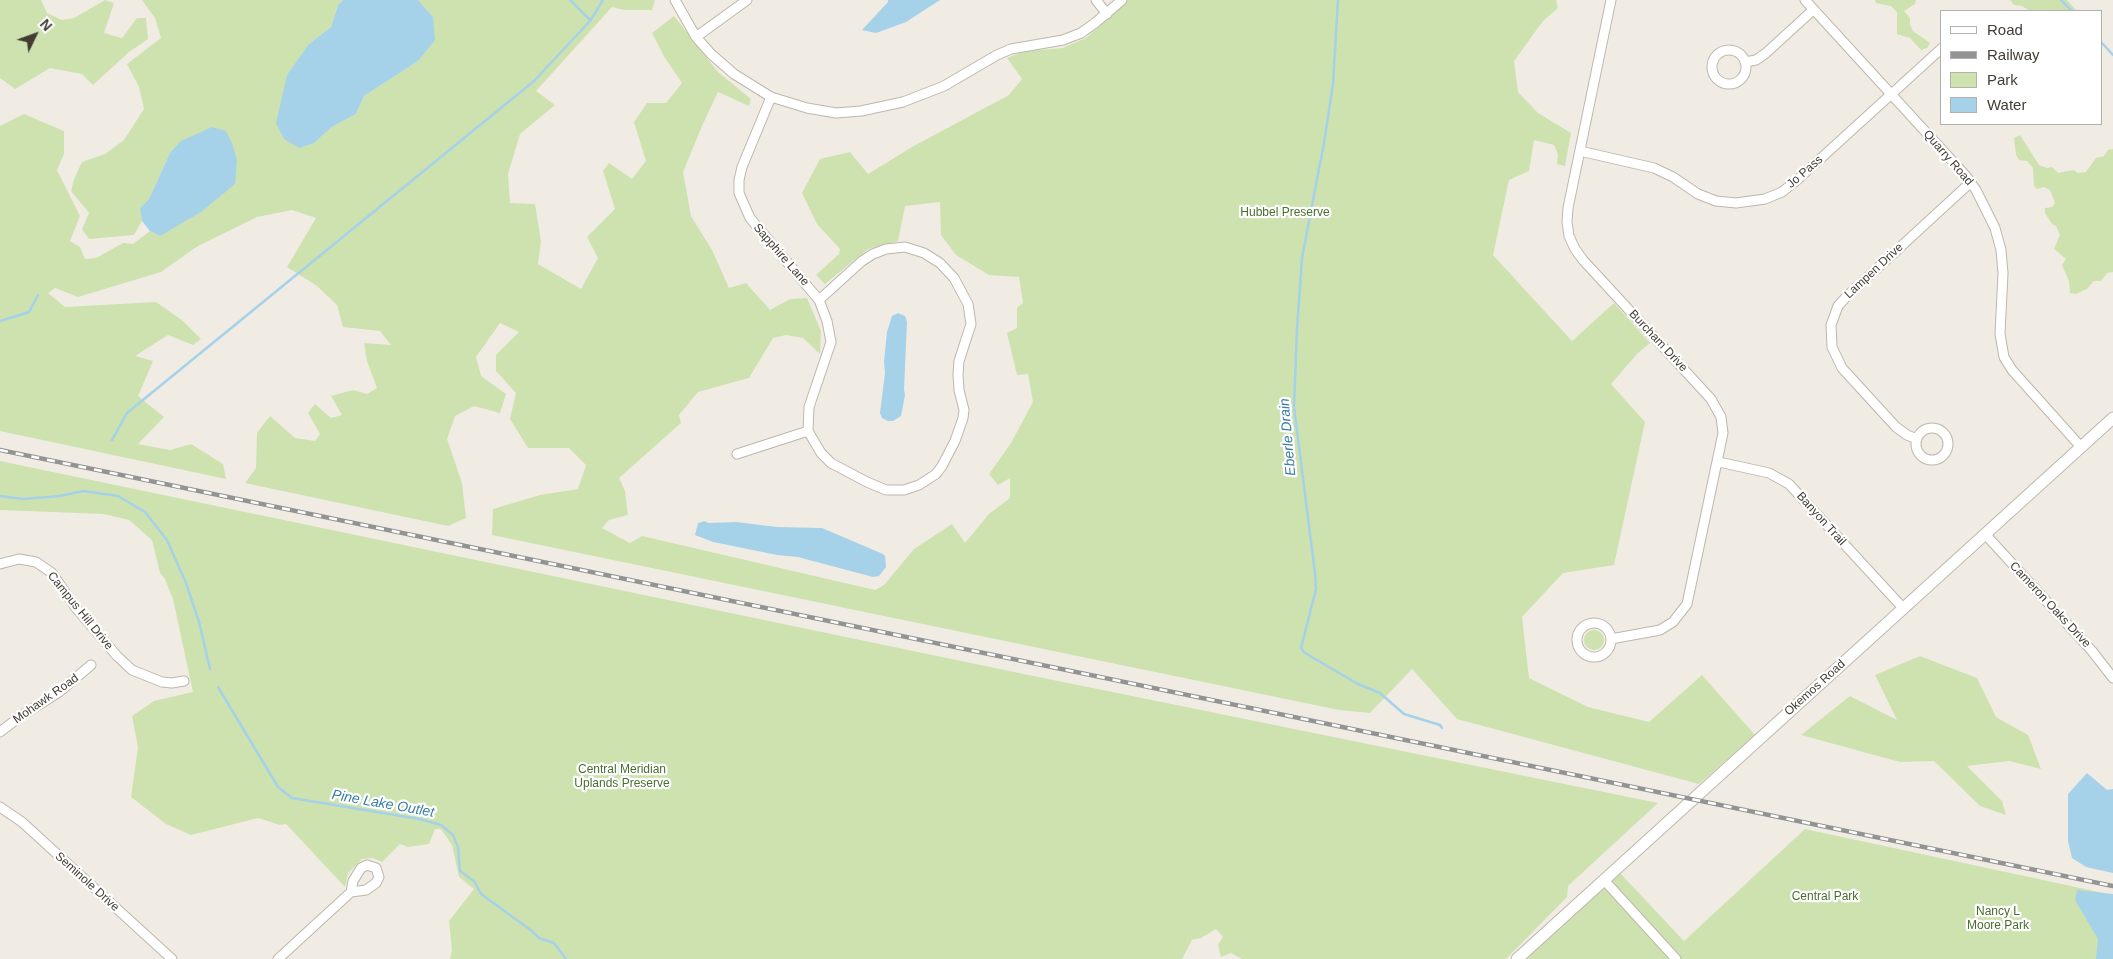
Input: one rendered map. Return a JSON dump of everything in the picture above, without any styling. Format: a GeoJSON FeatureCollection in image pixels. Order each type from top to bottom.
{"type":"FeatureCollection","features":[{"type":"Feature","properties":{"kind":"street"},"geometry":{"type":"LineString","coordinates":[[676,0],[696,37],[724,67],[771,97],[808,108],[836,113],[861,111],[903,102],[944,86],[997,54],[1011,49],[1048,44],[1081,33],[1107,14],[1122,0]]}},
{"type":"Feature","properties":{"kind":"street"},"geometry":{"type":"LineString","coordinates":[[696,37],[747,0]]}},
{"type":"Feature","properties":{"kind":"street"},"geometry":{"type":"LineString","coordinates":[[1096,0],[1107,14]]}},
{"type":"Feature","properties":{"kind":"street","name":"Burcham Drive"},"geometry":{"type":"LineString","coordinates":[[1611,0],[1567,215],[1568,229],[1572,243],[1583,260],[1715,405],[1721,418],[1723,433],[1690,597],[1684,611],[1673,622],[1660,630],[1611,639]]}},
{"type":"Feature","properties":{"kind":"street","name":"Quarry Road"},"geometry":{"type":"LineString","coordinates":[[1805,0],[1971,182],[1995,228],[2001,250],[2003,272],[2000,334],[2004,357],[2012,370],[2081,447]]}},
{"type":"Feature","properties":{"kind":"street"},"geometry":{"type":"LineString","coordinates":[[1746,62],[1756,60],[1766,53],[1813,10]]}},
{"type":"Feature","properties":{"kind":"street","name":"Jo Pass"},"geometry":{"type":"LineString","coordinates":[[1580,151],[1654,168],[1673,177],[1698,194],[1716,201],[1736,204],[1755,202],[1774,196],[1790,186],[1940,50]]}},
{"type":"Feature","properties":{"kind":"street","name":"Sapphire Lane"},"geometry":{"type":"LineString","coordinates":[[771,97],[742,167],[739,193],[750,218],[763,236],[819,300],[827,321],[831,342],[809,407],[808,431]]}},
{"type":"Feature","properties":{"kind":"street","name":"Lampen Drive"},"geometry":{"type":"LineString","coordinates":[[1917,439],[1896,428],[1842,368],[1832,347],[1831,325],[1838,306],[1847,296],[1971,182]]}},
{"type":"Feature","properties":{"kind":"street"},"geometry":{"type":"LineString","coordinates":[[737,454],[808,431],[821,453],[831,463],[886,490],[904,490],[919,484],[936,474],[942,466],[955,441],[964,410],[959,390],[959,361],[971,324],[970,312],[964,295],[954,278],[940,263],[924,253],[905,247],[886,250],[873,254],[862,262],[819,300]]}},
{"type":"Feature","properties":{"kind":"street","name":"Okemos Road"},"geometry":{"type":"LineString","coordinates":[[1517,959],[2113,418]]}},
{"type":"Feature","properties":{"kind":"street","name":"Banyon Trail"},"geometry":{"type":"LineString","coordinates":[[1718,462],[1769,473],[1789,484],[1903,608]]}},
{"type":"Feature","properties":{"kind":"street","name":"Cameron Oaks Drive"},"geometry":{"type":"LineString","coordinates":[[1985,534],[2092,650],[2113,678]]}},
{"type":"Feature","properties":{"kind":"street","name":"Campus Hill Drive"},"geometry":{"type":"LineString","coordinates":[[0,564],[19,559],[36,562],[52,573],[76,608],[117,656],[132,670],[162,682],[172,683],[184,680]]}},
{"type":"Feature","properties":{"kind":"street","name":"Mohawk Road"},"geometry":{"type":"LineString","coordinates":[[0,732],[70,684],[91,665]]}},
{"type":"Feature","properties":{"kind":"street","name":"Seminole Drive"},"geometry":{"type":"LineString","coordinates":[[0,807],[22,822],[172,959]]}},
{"type":"Feature","properties":{"kind":"street"},"geometry":{"type":"LineString","coordinates":[[1604,880],[1676,959]]}},
{"type":"Feature","properties":{"kind":"street"},"geometry":{"type":"LineString","coordinates":[[278,959],[351,892]]}},
{"type":"Feature","properties":{"kind":"green space"},"geometry":{"type":"Polygon","coordinates":[[[0,0],[41,0],[47,13],[62,20],[74,18],[105,0],[114,3],[104,33],[122,38],[137,18],[146,18],[148,39],[129,52],[93,85],[82,74],[50,68],[15,89],[0,78],[0,0]]]}},
{"type":"Feature","properties":{"kind":"green space","name":"Hubbel Preserve"},"geometry":{"type":"Polygon","coordinates":[[[142,0],[343,0],[338,5],[331,27],[309,44],[314,143],[332,127],[356,114],[364,96],[418,61],[433,17],[418,0],[655,0],[652,10],[624,10],[612,7],[536,91],[555,105],[520,134],[508,174],[510,203],[535,204],[541,241],[538,264],[581,289],[598,258],[587,237],[615,209],[603,171],[609,163],[632,179],[646,161],[634,122],[647,103],[666,103],[682,83],[665,58],[652,33],[674,16],[718,72],[751,99],[749,106],[718,92],[683,172],[691,216],[712,250],[729,288],[746,283],[770,310],[790,299],[807,298],[821,331],[820,354],[803,338],[786,335],[773,338],[749,378],[698,392],[679,415],[681,423],[619,478],[625,491],[628,515],[609,520],[602,528],[630,543],[642,536],[875,590],[884,585],[914,549],[952,524],[965,543],[989,514],[1010,498],[1010,478],[998,485],[989,474],[1011,443],[1033,402],[1028,374],[1017,375],[1007,333],[1017,328],[1017,308],[1023,303],[1019,277],[989,275],[956,255],[941,235],[940,202],[905,206],[898,241],[868,249],[825,284],[816,275],[839,254],[840,249],[817,224],[802,193],[820,159],[850,152],[868,174],[912,147],[1009,95],[1022,79],[1007,58],[1025,51],[1063,48],[1086,38],[1128,0],[1556,0],[1558,8],[1543,21],[1514,61],[1518,92],[1538,113],[1571,133],[1565,166],[1557,164],[1558,154],[1554,145],[1534,140],[1529,171],[1509,180],[1493,255],[1572,341],[1614,303],[1650,343],[1637,354],[1611,384],[1645,422],[1614,565],[1563,573],[1522,617],[1529,678],[1588,707],[1649,722],[1702,675],[1755,735],[1699,784],[1457,719],[1412,669],[1370,713],[1339,710],[492,535],[493,509],[540,495],[578,489],[586,465],[569,448],[528,448],[510,419],[516,393],[496,371],[496,355],[519,332],[500,323],[476,357],[481,376],[506,394],[500,413],[474,406],[455,416],[447,439],[462,483],[466,518],[448,526],[245,483],[256,468],[257,433],[270,416],[295,438],[315,441],[320,434],[308,413],[315,404],[331,418],[342,415],[331,396],[353,390],[367,394],[377,388],[367,361],[364,343],[391,345],[380,331],[343,327],[337,305],[317,286],[287,267],[316,218],[292,210],[257,217],[198,246],[161,272],[78,297],[55,288],[48,293],[65,307],[156,302],[183,321],[201,339],[193,345],[168,335],[135,356],[153,361],[138,396],[164,417],[138,444],[170,450],[191,444],[223,464],[226,479],[0,431],[0,126],[24,114],[64,131],[64,154],[57,170],[80,216],[70,241],[80,247],[85,259],[96,258],[123,243],[133,244],[150,231],[160,236],[212,127],[170,153],[149,199],[140,208],[142,221],[134,235],[89,239],[82,229],[89,213],[71,191],[82,162],[105,154],[124,140],[144,109],[139,87],[127,64],[161,38],[155,18],[142,0]]]}},
{"type":"Feature","properties":{"kind":"green space"},"geometry":{"type":"Polygon","coordinates":[[[1875,0],[1916,0],[1915,4],[1904,11],[1910,18],[1910,25],[1913,31],[1930,43],[1927,48],[1921,50],[1910,38],[1897,34],[1897,12],[1891,6],[1876,3],[1875,0]]]}},
{"type":"Feature","properties":{"kind":"green space"},"geometry":{"type":"Polygon","coordinates":[[[2010,0],[2067,0],[2076,10],[2028,10],[2022,6],[2014,5],[2010,0]]]}},
{"type":"Feature","properties":{"kind":"green space"},"geometry":{"type":"Polygon","coordinates":[[[2020,135],[2039,165],[2047,168],[2052,167],[2058,173],[2074,170],[2078,173],[2086,172],[2096,158],[2104,156],[2108,150],[2113,149],[2113,272],[2107,273],[2101,281],[2094,281],[2087,289],[2076,294],[2070,293],[2069,281],[2062,265],[2066,259],[2054,249],[2060,235],[2056,226],[2052,224],[2045,213],[2045,208],[2052,207],[2055,203],[2050,190],[2044,187],[2037,189],[2034,186],[2033,168],[2027,161],[2019,160],[2016,155],[2014,138],[2020,135]]]}},
{"type":"Feature","properties":{"kind":"green space","name":"Central Meridian Uplands Preserve"},"geometry":{"type":"Polygon","coordinates":[[[0,461],[1019,673],[1658,803],[1568,886],[1567,897],[1506,959],[1242,959],[1231,953],[1221,957],[1218,945],[1223,937],[1216,929],[1201,938],[1192,940],[1182,959],[450,959],[452,950],[449,921],[474,889],[459,877],[452,845],[441,829],[435,829],[429,844],[408,847],[400,844],[382,862],[373,858],[362,859],[348,873],[345,887],[286,824],[280,825],[258,818],[191,835],[166,824],[131,797],[138,747],[132,716],[154,701],[193,692],[173,599],[165,579],[160,573],[152,540],[129,520],[104,514],[0,510],[0,461]]]}},
{"type":"Feature","properties":{"kind":"green space"},"geometry":{"type":"Polygon","coordinates":[[[1590,630],[1598,630],[1604,636],[1604,644],[1598,650],[1590,650],[1584,644],[1584,636],[1590,630]]]}},
{"type":"Feature","properties":{"kind":"green space"},"geometry":{"type":"Polygon","coordinates":[[[1920,656],[1977,678],[1996,717],[2028,735],[2041,769],[2009,761],[1967,766],[2002,801],[2006,815],[1980,806],[1934,761],[1900,762],[1801,735],[1850,696],[1897,720],[1875,675],[1920,656]]]}},
{"type":"Feature","properties":{"kind":"green space","name":"Central Park"},"geometry":{"type":"Polygon","coordinates":[[[1805,829],[2113,895],[2113,959],[1523,959],[1619,872],[1684,941],[1805,829]]]}},
{"type":"Feature","properties":{"kind":"water"},"geometry":{"type":"Polygon","coordinates":[[[343,0],[418,0],[433,17],[435,40],[418,61],[364,96],[356,114],[332,127],[314,143],[299,148],[284,139],[276,123],[287,75],[309,44],[331,27],[338,5],[343,0]]]}},
{"type":"Feature","properties":{"kind":"water"},"geometry":{"type":"Polygon","coordinates":[[[888,0],[940,0],[906,22],[876,33],[862,30],[888,0]]]}},
{"type":"Feature","properties":{"kind":"water"},"geometry":{"type":"Polygon","coordinates":[[[212,127],[226,131],[232,143],[237,160],[235,184],[201,212],[160,236],[150,231],[142,221],[140,208],[149,199],[170,153],[181,141],[212,127]]]}},
{"type":"Feature","properties":{"kind":"water"},"geometry":{"type":"Polygon","coordinates":[[[898,313],[905,316],[907,322],[905,395],[901,416],[893,421],[888,421],[882,418],[880,413],[885,373],[884,362],[887,332],[892,316],[898,313]]]}},
{"type":"Feature","properties":{"kind":"water"},"geometry":{"type":"Polygon","coordinates":[[[705,521],[708,523],[736,522],[777,527],[822,528],[883,554],[886,567],[879,576],[873,577],[798,557],[777,555],[713,542],[695,535],[698,523],[705,521]]]}},
{"type":"Feature","properties":{"kind":"water"},"geometry":{"type":"Polygon","coordinates":[[[2087,773],[2107,790],[2113,789],[2113,873],[2086,867],[2072,858],[2068,841],[2068,794],[2087,773]]]}},
{"type":"Feature","properties":{"kind":"water"},"geometry":{"type":"Polygon","coordinates":[[[2077,890],[2113,894],[2113,959],[2096,959],[2098,939],[2075,900],[2077,890]]]}},
{"type":"Feature","properties":{"kind":"waterway"},"geometry":{"type":"LineString","coordinates":[[570,0],[590,20]]}},
{"type":"Feature","properties":{"kind":"waterway"},"geometry":{"type":"LineString","coordinates":[[112,440],[127,413],[534,81],[590,21],[603,0]]}},
{"type":"Feature","properties":{"kind":"waterway","name":"Eberle Drain"},"geometry":{"type":"LineString","coordinates":[[1338,0],[1333,84],[1302,258],[1297,329],[1294,407],[1316,589],[1301,648],[1305,653],[1358,684],[1380,693],[1404,714],[1440,725],[1442,728]]}},
{"type":"Feature","properties":{"kind":"waterway","name":"Eberle Drain"},"geometry":{"type":"LineString","coordinates":[[2061,0],[2071,10]]}},
{"type":"Feature","properties":{"kind":"waterway","name":"Eberle Drain"},"geometry":{"type":"LineString","coordinates":[[2103,44],[2113,55]]}},
{"type":"Feature","properties":{"kind":"waterway"},"geometry":{"type":"LineString","coordinates":[[0,321],[29,312],[38,295]]}},
{"type":"Feature","properties":{"kind":"waterway","name":"Pine Lake Outlet"},"geometry":{"type":"LineString","coordinates":[[0,496],[23,499],[60,496],[83,491],[118,496],[145,512],[167,540],[186,583],[199,622],[210,669]]}},
{"type":"Feature","properties":{"kind":"waterway","name":"Pine Lake Outlet"},"geometry":{"type":"LineString","coordinates":[[218,687],[278,787],[292,798],[419,819],[441,825],[453,835],[458,847],[460,871],[474,881],[481,894],[539,938],[554,943],[566,959]]}},
{"type":"Feature","properties":{"kind":"railway"},"geometry":{"type":"LineString","coordinates":[[0,450],[2113,886]]}},
{"type":"Feature","properties":{"kind":"park label","name":"Nancy L Moore Park"},"geometry":{"type":"Point","coordinates":[1998,919]}}]}
